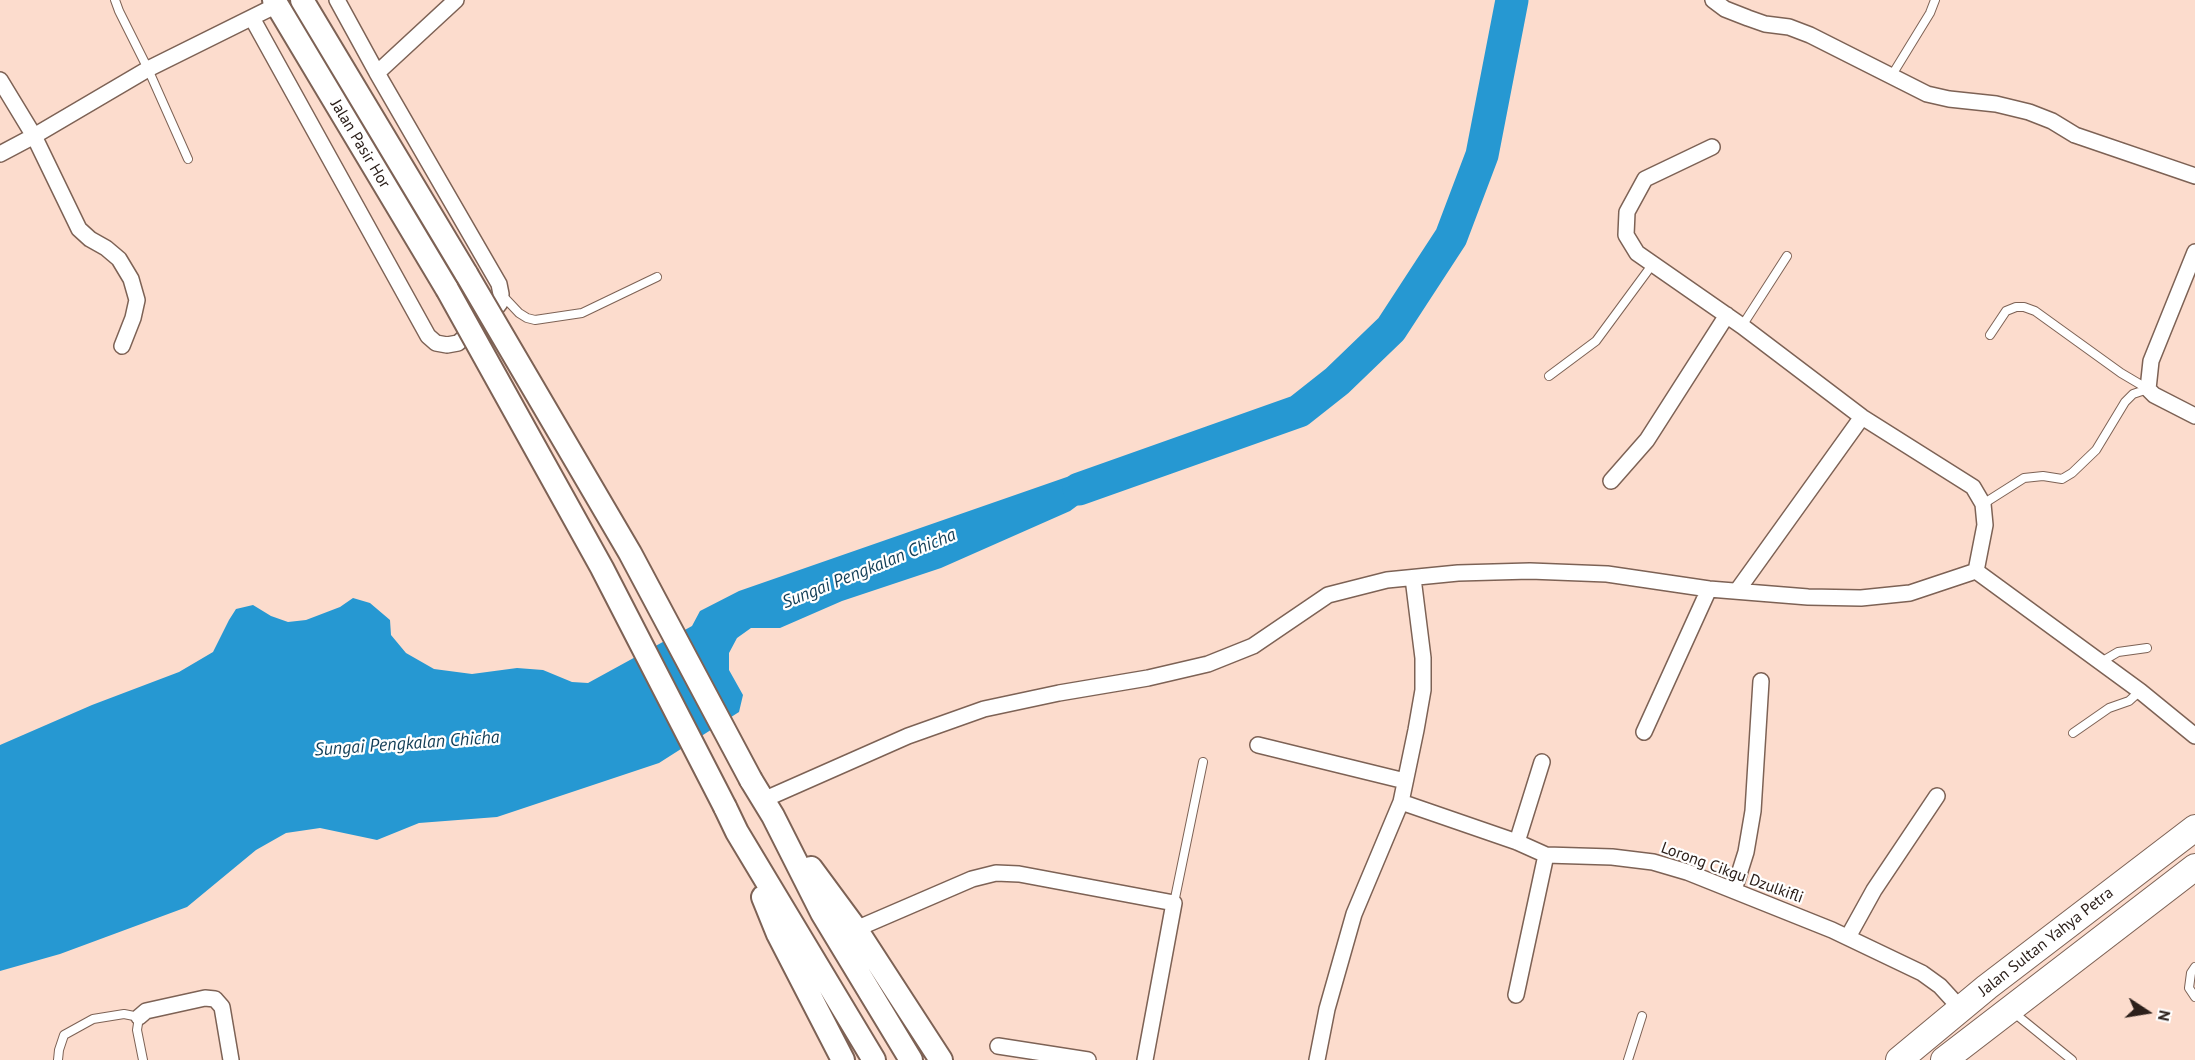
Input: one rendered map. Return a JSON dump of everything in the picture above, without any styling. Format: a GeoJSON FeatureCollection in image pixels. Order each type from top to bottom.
{"type":"FeatureCollection","features":[{"type":"Feature","properties":{"kind":"highway","name":"Jalan Sultan Yahya Petra"},"geometry":{"type":"LineString","coordinates":[[1899,1060],[1987,987],[2195,828]]}},
{"type":"Feature","properties":{"kind":"highway","name":"Jalan Sultan Yahya Petra"},"geometry":{"type":"LineString","coordinates":[[1944,1060],[2195,867]]}},
{"type":"Feature","properties":{"kind":"highway"},"geometry":{"type":"LineString","coordinates":[[1987,987],[2014,982],[2023,989],[2016,1005]]}},
{"type":"Feature","properties":{"kind":"main road","name":"Jalan Pasir Hor"},"geometry":{"type":"LineString","coordinates":[[302,0],[630,553],[768,808]]}},
{"type":"Feature","properties":{"kind":"main road","name":"Jalan Pasir Hor"},"geometry":{"type":"LineString","coordinates":[[275,3],[447,289],[602,568],[737,832]]}},
{"type":"Feature","properties":{"kind":"main road"},"geometry":{"type":"LineString","coordinates":[[768,808],[856,930],[940,1060]]}},
{"type":"Feature","properties":{"kind":"main road"},"geometry":{"type":"LineString","coordinates":[[768,808],[822,913],[911,1060]]}},
{"type":"Feature","properties":{"kind":"main road"},"geometry":{"type":"LineString","coordinates":[[737,832],[778,934],[843,1060]]}},
{"type":"Feature","properties":{"kind":"main road"},"geometry":{"type":"LineString","coordinates":[[737,832],[874,1060]]}},
{"type":"Feature","properties":{"kind":"street"},"geometry":{"type":"LineString","coordinates":[[252,18],[428,336],[436,344],[458,343],[494,312],[500,303],[499,285],[376,73],[337,0]]}},
{"type":"Feature","properties":{"kind":"street"},"geometry":{"type":"LineString","coordinates":[[376,73],[456,0]]}},
{"type":"Feature","properties":{"kind":"street"},"geometry":{"type":"LineString","coordinates":[[1713,0],[1725,9],[1748,18],[1765,24],[1790,27],[1810,35],[1927,94],[1996,104],[2029,112],[2052,121],[2075,135],[2195,176]]}},
{"type":"Feature","properties":{"kind":"street"},"geometry":{"type":"LineString","coordinates":[[0,154],[147,69],[252,18],[275,3]]}},
{"type":"Feature","properties":{"kind":"street"},"geometry":{"type":"LineString","coordinates":[[0,80],[34,136],[79,229],[119,259],[131,279],[137,300],[122,346]]}},
{"type":"Feature","properties":{"kind":"street"},"geometry":{"type":"LineString","coordinates":[[1712,147],[1645,179],[1627,212],[1626,235],[1637,253],[1727,315],[1862,417],[1973,487],[1983,504],[1985,525],[1976,571]]}},
{"type":"Feature","properties":{"kind":"street"},"geometry":{"type":"LineString","coordinates":[[2195,252],[2151,361],[2148,389],[2154,395],[2195,416]]}},
{"type":"Feature","properties":{"kind":"street"},"geometry":{"type":"LineString","coordinates":[[1611,481],[1647,441],[1727,315]]}},
{"type":"Feature","properties":{"kind":"street"},"geometry":{"type":"LineString","coordinates":[[1737,591],[1862,417]]}},
{"type":"Feature","properties":{"kind":"street"},"geometry":{"type":"LineString","coordinates":[[768,808],[908,736],[984,708],[1148,678],[1208,664],[1253,646],[1328,595],[1387,580],[1458,573],[1530,571],[1606,574],[1709,589],[1808,597],[1861,598],[1910,593],[1976,571]]}},
{"type":"Feature","properties":{"kind":"street"},"geometry":{"type":"LineString","coordinates":[[1976,571],[2140,691],[2195,736]]}},
{"type":"Feature","properties":{"kind":"street"},"geometry":{"type":"LineString","coordinates":[[1317,1060],[1327,1009],[1354,914],[1401,802],[1423,690],[1423,658],[1413,578]]}},
{"type":"Feature","properties":{"kind":"street"},"geometry":{"type":"LineString","coordinates":[[1644,732],[1709,589]]}},
{"type":"Feature","properties":{"kind":"street"},"geometry":{"type":"LineString","coordinates":[[1734,890],[1746,852],[1753,811],[1761,681]]}},
{"type":"Feature","properties":{"kind":"street"},"geometry":{"type":"LineString","coordinates":[[1258,745],[1405,781]]}},
{"type":"Feature","properties":{"kind":"street"},"geometry":{"type":"LineString","coordinates":[[1517,842],[1542,762]]}},
{"type":"Feature","properties":{"kind":"street"},"geometry":{"type":"LineString","coordinates":[[1848,937],[1874,890],[1937,796]]}},
{"type":"Feature","properties":{"kind":"street","name":"Lorong Cikgu Dzulkifli"},"geometry":{"type":"LineString","coordinates":[[1401,802],[1517,842],[1546,855],[1612,857],[1653,862],[1734,890],[1848,937],[1922,973],[1940,986],[1961,1009]]}},
{"type":"Feature","properties":{"kind":"street"},"geometry":{"type":"LineString","coordinates":[[1516,995],[1546,855]]}},
{"type":"Feature","properties":{"kind":"street"},"geometry":{"type":"LineString","coordinates":[[856,930],[972,879],[996,873],[1019,874],[1174,903],[1145,1060]]}},
{"type":"Feature","properties":{"kind":"street"},"geometry":{"type":"LineString","coordinates":[[139,1017],[146,1011],[206,998],[215,999],[222,1007],[231,1060]]}},
{"type":"Feature","properties":{"kind":"street"},"geometry":{"type":"LineString","coordinates":[[998,1046],[1088,1060]]}},
{"type":"Feature","properties":{"kind":"lane"},"geometry":{"type":"LineString","coordinates":[[116,0],[119,11],[188,159]]}},
{"type":"Feature","properties":{"kind":"lane"},"geometry":{"type":"LineString","coordinates":[[1892,75],[1930,13],[1935,0]]}},
{"type":"Feature","properties":{"kind":"lane"},"geometry":{"type":"LineString","coordinates":[[1742,326],[1787,256]]}},
{"type":"Feature","properties":{"kind":"lane"},"geometry":{"type":"LineString","coordinates":[[1549,376],[1596,341],[1652,265]]}},
{"type":"Feature","properties":{"kind":"lane"},"geometry":{"type":"LineString","coordinates":[[501,294],[519,313],[535,320],[582,314],[657,277]]}},
{"type":"Feature","properties":{"kind":"lane"},"geometry":{"type":"LineString","coordinates":[[1990,335],[2007,312],[2016,307],[2024,307],[2035,311],[2121,373],[2148,389]]}},
{"type":"Feature","properties":{"kind":"lane"},"geometry":{"type":"LineString","coordinates":[[1983,504],[2024,478],[2043,476],[2062,479],[2072,473],[2096,450],[2133,394],[2148,389]]}},
{"type":"Feature","properties":{"kind":"lane"},"geometry":{"type":"LineString","coordinates":[[2101,662],[2118,652],[2147,648]]}},
{"type":"Feature","properties":{"kind":"lane"},"geometry":{"type":"LineString","coordinates":[[2073,733],[2109,708],[2129,701],[2140,691]]}},
{"type":"Feature","properties":{"kind":"lane"},"geometry":{"type":"LineString","coordinates":[[1174,903],[1203,762]]}},
{"type":"Feature","properties":{"kind":"lane"},"geometry":{"type":"LineString","coordinates":[[2195,967],[2191,973],[2189,988],[2195,997]]}},
{"type":"Feature","properties":{"kind":"lane"},"geometry":{"type":"LineString","coordinates":[[2016,1005],[2072,1060]]}},
{"type":"Feature","properties":{"kind":"lane"},"geometry":{"type":"LineString","coordinates":[[58,1060],[64,1035],[93,1019],[124,1014],[139,1017],[137,1030],[143,1060]]}},
{"type":"Feature","properties":{"kind":"lane"},"geometry":{"type":"LineString","coordinates":[[1628,1060],[1642,1016]]}},
{"type":"Feature","properties":{"kind":"water"},"geometry":{"type":"Polygon","coordinates":[[[1087,470],[1124,471],[1070,511],[941,568],[842,601],[780,628],[751,628],[737,638],[729,653],[729,670],[743,695],[739,712],[659,763],[497,817],[419,823],[377,840],[320,828],[286,833],[256,850],[187,907],[60,954],[0,971],[0,745],[92,705],[179,672],[213,652],[236,609],[253,605],[271,616],[288,622],[306,620],[340,607],[353,598],[370,603],[390,620],[391,635],[406,653],[434,669],[472,674],[517,668],[543,670],[572,682],[588,683],[692,626],[700,611],[739,591],[1087,470]]]}},
{"type":"Feature","properties":{"kind":"waterway","name":"Sungai Pengkalan Chicha"},"geometry":{"type":"LineString","coordinates":[[1079,489],[1299,411],[1337,381],[1391,329],[1451,237],[1482,155],[1512,0]]}},
{"type":"Feature","properties":{"kind":"waterway"},"geometry":{"type":"LineString","coordinates":[[1511,8],[1525,0]]}}]}
